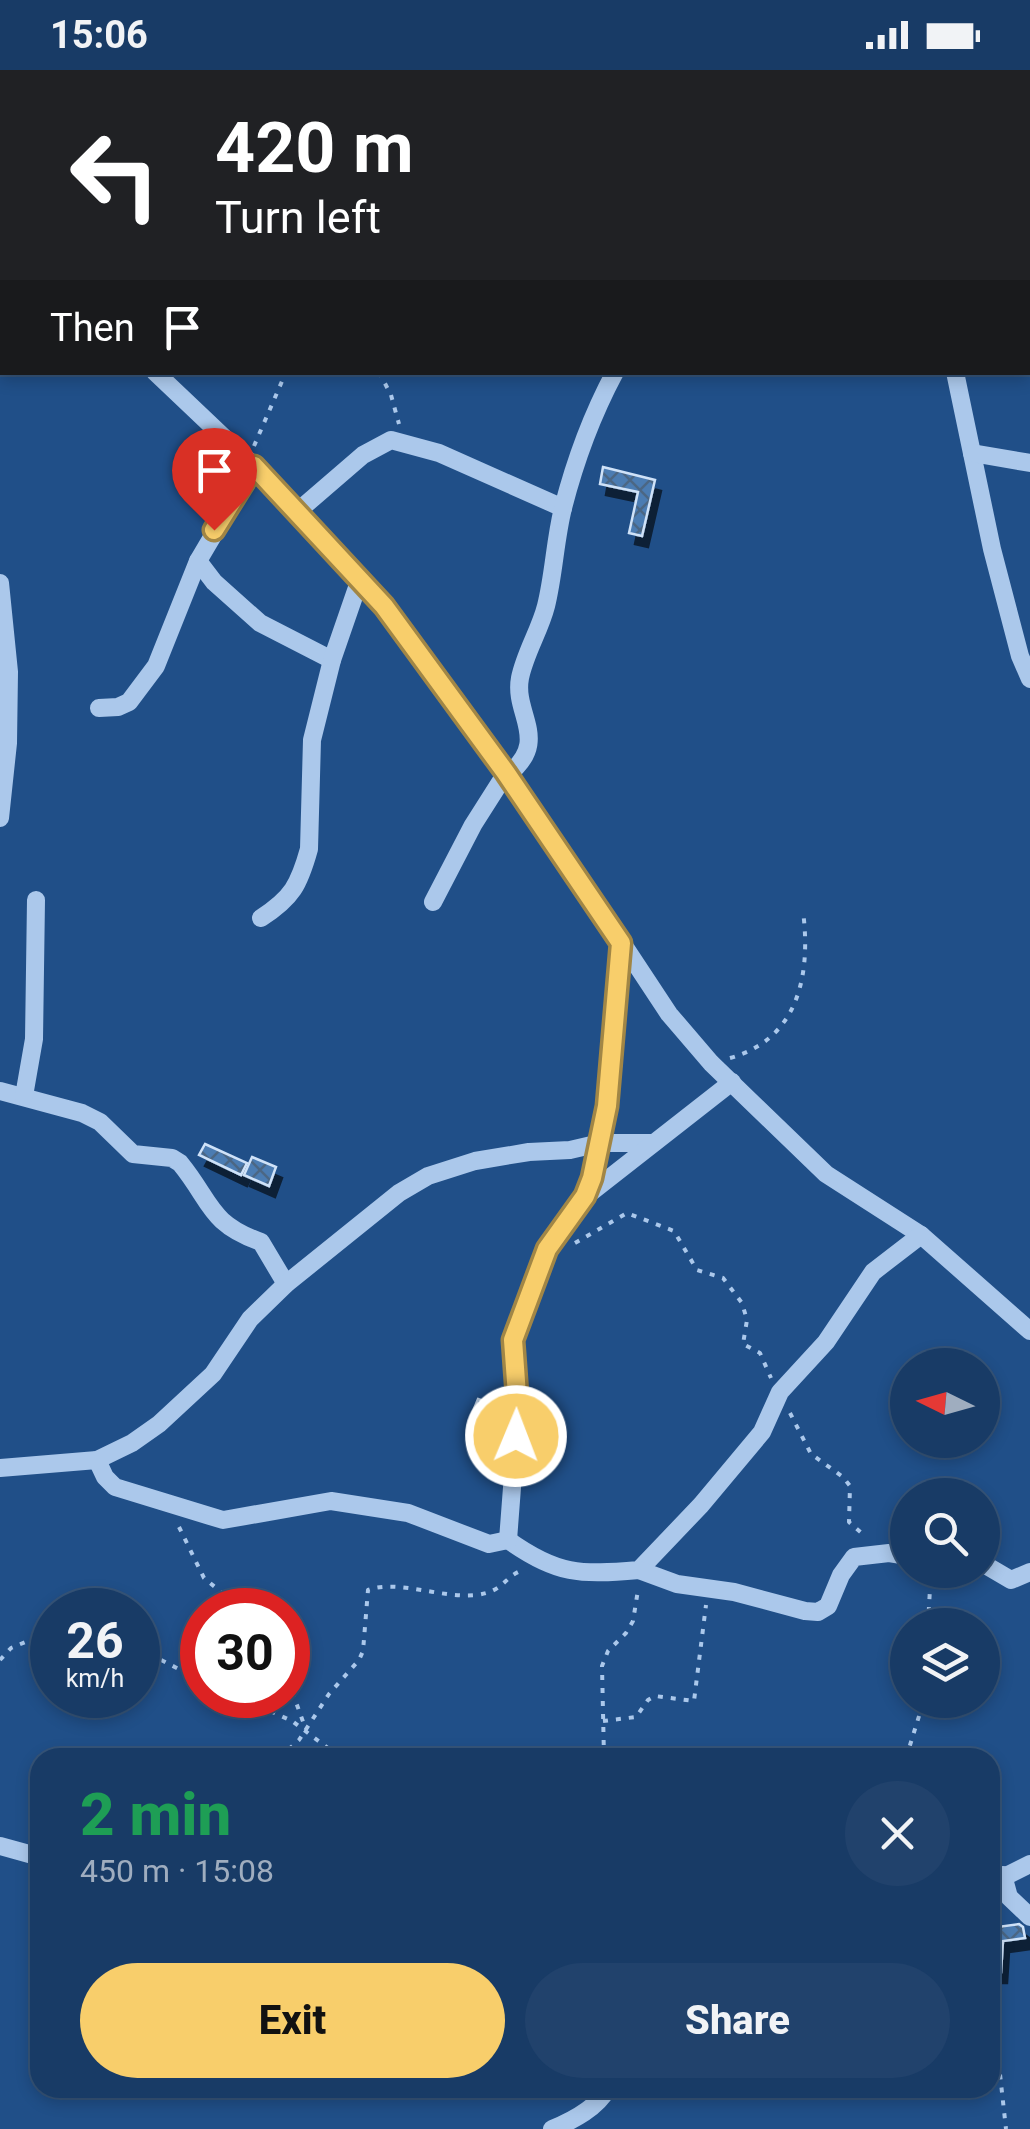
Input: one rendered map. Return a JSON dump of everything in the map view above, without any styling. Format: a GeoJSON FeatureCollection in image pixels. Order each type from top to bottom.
{"type":"FeatureCollection","features":[{"type":"Feature","properties":{"kind":"street"},"geometry":{"type":"LineString","coordinates":[[158,375],[298,511],[384,606],[566,858],[669,1014],[712,1063],[826,1174],[922,1235],[1030,1331]]}},
{"type":"Feature","properties":{"kind":"street"},"geometry":{"type":"LineString","coordinates":[[433,902],[473,825],[506,774],[514,770],[528,744],[530,730],[520,698],[520,678],[546,608],[563,508],[591,419],[613,375]]}},
{"type":"Feature","properties":{"kind":"street"},"geometry":{"type":"LineString","coordinates":[[956,375],[992,550],[1020,656],[1030,679]]}},
{"type":"Feature","properties":{"kind":"street"},"geometry":{"type":"LineString","coordinates":[[298,511],[363,455],[381,444],[401,440],[563,508]]}},
{"type":"Feature","properties":{"kind":"street"},"geometry":{"type":"LineString","coordinates":[[972,453],[1030,464]]}},
{"type":"Feature","properties":{"kind":"street"},"geometry":{"type":"LineString","coordinates":[[99,708],[118,707],[140,690],[171,633],[198,561],[250,462]]}},
{"type":"Feature","properties":{"kind":"street"},"geometry":{"type":"LineString","coordinates":[[198,561],[214,582],[260,623],[332,660]]}},
{"type":"Feature","properties":{"kind":"street"},"geometry":{"type":"LineString","coordinates":[[261,918],[291,896],[304,866],[309,839],[312,740],[332,660],[360,579]]}},
{"type":"Feature","properties":{"kind":"street"},"geometry":{"type":"LineString","coordinates":[[0,582],[9,672],[8,743],[0,818]]}},
{"type":"Feature","properties":{"kind":"street"},"geometry":{"type":"LineString","coordinates":[[24,1096],[34,1039],[36,900]]}},
{"type":"Feature","properties":{"kind":"street"},"geometry":{"type":"LineString","coordinates":[[508,1540],[518,1409],[513,1340],[547,1249],[585,1196],[592,1178],[607,1106],[621,943]]}},
{"type":"Feature","properties":{"kind":"street"},"geometry":{"type":"LineString","coordinates":[[585,1196],[732,1082]]}},
{"type":"Feature","properties":{"kind":"street"},"geometry":{"type":"LineString","coordinates":[[0,1091],[100,1122],[134,1154],[172,1158],[180,1163],[218,1221],[260,1242],[286,1284]]}},
{"type":"Feature","properties":{"kind":"street"},"geometry":{"type":"LineString","coordinates":[[0,1468],[97,1460],[132,1444],[213,1374],[250,1319],[286,1284],[399,1193],[428,1176],[476,1161],[600,1143],[653,1143]]}},
{"type":"Feature","properties":{"kind":"street"},"geometry":{"type":"LineString","coordinates":[[639,1570],[702,1505],[762,1432],[780,1392],[826,1342],[873,1272],[922,1235]]}},
{"type":"Feature","properties":{"kind":"street"},"geometry":{"type":"LineString","coordinates":[[97,1460],[105,1477],[116,1486],[223,1520],[314,1503],[346,1502],[432,1520],[489,1544],[508,1540],[542,1564],[596,1574],[639,1570],[677,1584],[818,1612],[828,1606],[854,1557],[890,1555]]}},
{"type":"Feature","properties":{"kind":"street"},"geometry":{"type":"LineString","coordinates":[[1000,1577],[1018,1580],[1030,1572]]}},
{"type":"Feature","properties":{"kind":"street"},"geometry":{"type":"LineString","coordinates":[[0,1846],[30,1854]]}},
{"type":"Feature","properties":{"kind":"street"},"geometry":{"type":"LineString","coordinates":[[1000,1877],[1030,1864]]}},
{"type":"Feature","properties":{"kind":"street"},"geometry":{"type":"LineString","coordinates":[[1000,1885],[1030,1917]]}},
{"type":"Feature","properties":{"kind":"street"},"geometry":{"type":"LineString","coordinates":[[552,2129],[578,2118],[598,2098]]}},
{"type":"Feature","properties":{"kind":"path"},"geometry":{"type":"LineString","coordinates":[[250,462],[285,375]]}},
{"type":"Feature","properties":{"kind":"path"},"geometry":{"type":"LineString","coordinates":[[381,375],[391,395],[401,440]]}},
{"type":"Feature","properties":{"kind":"path"},"geometry":{"type":"LineString","coordinates":[[712,1063],[744,1054],[776,1036],[795,1002],[808,948],[802,912]]}},
{"type":"Feature","properties":{"kind":"path"},"geometry":{"type":"LineString","coordinates":[[547,1249],[566,1248],[627,1214],[669,1227],[680,1236],[697,1270],[723,1278],[733,1288],[748,1320],[744,1344],[760,1353],[811,1454],[850,1486],[849,1522],[890,1550]]}},
{"type":"Feature","properties":{"kind":"path"},"geometry":{"type":"LineString","coordinates":[[162,1502],[182,1531],[195,1566],[216,1588]]}},
{"type":"Feature","properties":{"kind":"path"},"geometry":{"type":"LineString","coordinates":[[290,1748],[364,1651],[368,1590],[396,1588],[446,1596],[482,1594],[503,1588],[514,1574],[542,1564]]}},
{"type":"Feature","properties":{"kind":"path"},"geometry":{"type":"LineString","coordinates":[[604,1748],[602,1666],[632,1621],[639,1570]]}},
{"type":"Feature","properties":{"kind":"path"},"geometry":{"type":"LineString","coordinates":[[603,1721],[636,1717],[655,1696],[694,1701],[708,1588]]}},
{"type":"Feature","properties":{"kind":"path"},"geometry":{"type":"LineString","coordinates":[[0,1660],[11,1648],[30,1641]]}},
{"type":"Feature","properties":{"kind":"path"},"geometry":{"type":"LineString","coordinates":[[282,1718],[306,1730],[328,1748]]}},
{"type":"Feature","properties":{"kind":"path"},"geometry":{"type":"LineString","coordinates":[[302,1718],[306,1730]]}},
{"type":"Feature","properties":{"kind":"path"},"geometry":{"type":"LineString","coordinates":[[909,1748],[918,1718]]}},
{"type":"Feature","properties":{"kind":"path"},"geometry":{"type":"LineString","coordinates":[[1000,2073],[1006,2129]]}},
{"type":"Feature","properties":{"kind":"building"},"geometry":{"type":"Polygon","coordinates":[[[603,467],[655,480],[642,536],[629,533],[638,492],[600,484],[603,467]]]}},
{"type":"Feature","properties":{"kind":"building"},"geometry":{"type":"Polygon","coordinates":[[[205,1144],[247,1163],[241,1175],[199,1155],[205,1144]]]}},
{"type":"Feature","properties":{"kind":"building"},"geometry":{"type":"Polygon","coordinates":[[[252,1157],[276,1167],[269,1186],[244,1175],[252,1157]]]}},
{"type":"Feature","properties":{"kind":"building"},"geometry":{"type":"Polygon","coordinates":[[[478,1399],[505,1409],[498,1426],[471,1416],[478,1399]]]}},
{"type":"Feature","properties":{"kind":"building"},"geometry":{"type":"Polygon","coordinates":[[[1019,1924],[1025,1938],[1003,1941],[1001,1972],[1000,1972],[1000,1927],[1019,1924]]]}},
{"type":"Feature","properties":{"kind":"route"},"geometry":{"type":"LineString","coordinates":[[214,530],[254,466],[384,606],[566,858],[621,943],[607,1106],[592,1178],[585,1196],[547,1249],[513,1340],[516,1436]]}}]}
